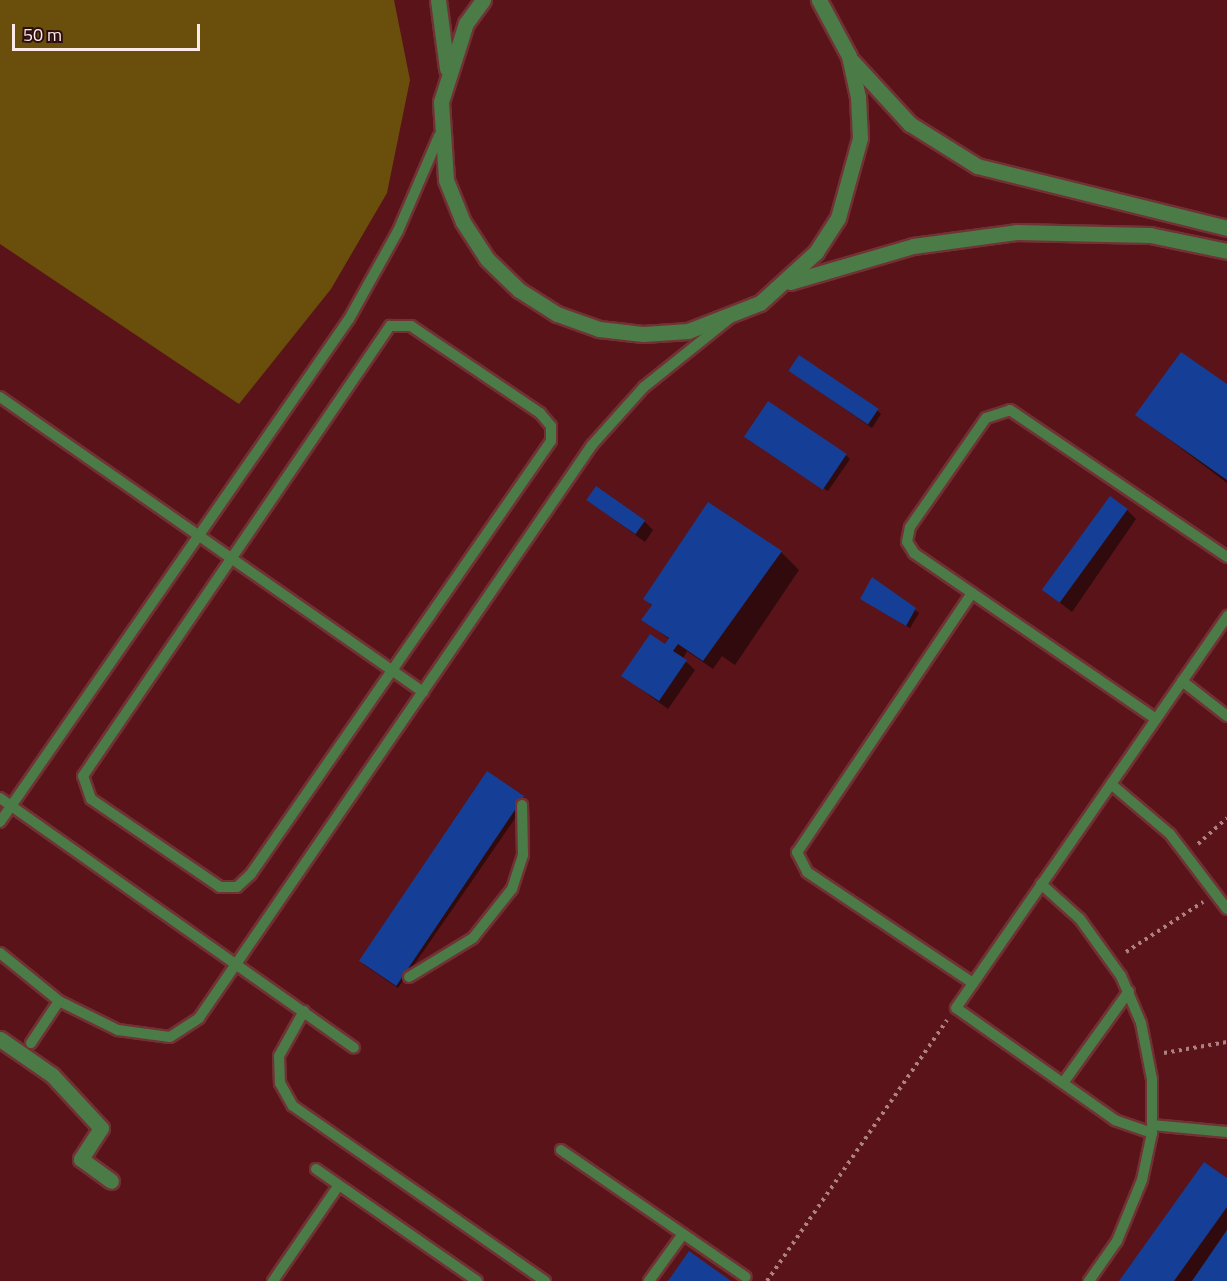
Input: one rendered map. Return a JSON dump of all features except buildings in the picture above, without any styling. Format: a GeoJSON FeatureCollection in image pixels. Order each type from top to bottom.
{"type":"FeatureCollection","features":[{"type":"Feature","properties":{"kind":"street"},"geometry":{"type":"LineString","coordinates":[[438,0],[447,69],[440,136],[446,180],[481,249],[519,290],[557,314],[599,329],[643,334],[688,331],[731,318],[787,283],[913,246],[1016,232],[1150,235],[1227,251]]}},
{"type":"Feature","properties":{"kind":"street"},"geometry":{"type":"LineString","coordinates":[[447,69],[466,23],[483,0]]}},
{"type":"Feature","properties":{"kind":"street"},"geometry":{"type":"LineString","coordinates":[[819,0],[831,18],[849,56],[909,124],[977,166],[1227,228]]}},
{"type":"Feature","properties":{"kind":"street"},"geometry":{"type":"LineString","coordinates":[[831,18],[832,0]]}},
{"type":"Feature","properties":{"kind":"street"},"geometry":{"type":"LineString","coordinates":[[787,283],[838,218],[853,179],[860,138],[849,56]]}},
{"type":"Feature","properties":{"kind":"street"},"geometry":{"type":"LineString","coordinates":[[0,1038],[52,1074],[101,1128],[81,1159],[111,1181]]}},
{"type":"Feature","properties":{"kind":"lane"},"geometry":{"type":"LineString","coordinates":[[0,822],[373,279],[440,136]]}},
{"type":"Feature","properties":{"kind":"lane"},"geometry":{"type":"LineString","coordinates":[[0,952],[59,1001],[118,1030],[170,1037],[199,1018],[598,438],[644,387],[731,318]]}},
{"type":"Feature","properties":{"kind":"lane"},"geometry":{"type":"LineString","coordinates":[[390,326],[411,326],[540,412],[551,426],[547,449],[251,874],[237,887],[213,884],[100,805],[86,792],[85,768],[229,556],[390,326]]}},
{"type":"Feature","properties":{"kind":"lane"},"geometry":{"type":"LineString","coordinates":[[0,396],[423,692]]}},
{"type":"Feature","properties":{"kind":"lane"},"geometry":{"type":"LineString","coordinates":[[1156,719],[914,553],[908,535],[986,418],[1002,410],[1018,414],[1227,557]]}},
{"type":"Feature","properties":{"kind":"lane"},"geometry":{"type":"LineString","coordinates":[[972,593],[800,841],[797,860],[807,872],[973,983]]}},
{"type":"Feature","properties":{"kind":"lane"},"geometry":{"type":"LineString","coordinates":[[1227,616],[956,1008],[1115,1120],[1152,1129],[1227,1132]]}},
{"type":"Feature","properties":{"kind":"lane"},"geometry":{"type":"LineString","coordinates":[[1182,681],[1227,716]]}},
{"type":"Feature","properties":{"kind":"lane"},"geometry":{"type":"LineString","coordinates":[[1111,784],[1187,853],[1227,909]]}},
{"type":"Feature","properties":{"kind":"lane"},"geometry":{"type":"LineString","coordinates":[[0,798],[237,963],[354,1048]]}},
{"type":"Feature","properties":{"kind":"lane"},"geometry":{"type":"LineString","coordinates":[[409,977],[473,938],[512,889],[523,855],[522,805]]}},
{"type":"Feature","properties":{"kind":"lane"},"geometry":{"type":"LineString","coordinates":[[1041,884],[1080,919],[1113,961],[1129,992],[1149,1056],[1152,1129],[1134,1204],[1089,1281]]}},
{"type":"Feature","properties":{"kind":"lane"},"geometry":{"type":"LineString","coordinates":[[1063,1083],[1129,992]]}},
{"type":"Feature","properties":{"kind":"lane"},"geometry":{"type":"LineString","coordinates":[[23,1053],[59,1001]]}},
{"type":"Feature","properties":{"kind":"lane"},"geometry":{"type":"LineString","coordinates":[[304,1011],[279,1056],[280,1083],[293,1106],[546,1281]]}},
{"type":"Feature","properties":{"kind":"lane"},"geometry":{"type":"LineString","coordinates":[[561,1150],[746,1277]]}},
{"type":"Feature","properties":{"kind":"lane"},"geometry":{"type":"LineString","coordinates":[[316,1170],[477,1281]]}},
{"type":"Feature","properties":{"kind":"lane"},"geometry":{"type":"LineString","coordinates":[[273,1281],[339,1185]]}},
{"type":"Feature","properties":{"kind":"lane"},"geometry":{"type":"LineString","coordinates":[[649,1281],[683,1234]]}},
{"type":"Feature","properties":{"kind":"path"},"geometry":{"type":"LineString","coordinates":[[1187,853],[1227,818]]}},
{"type":"Feature","properties":{"kind":"path"},"geometry":{"type":"LineString","coordinates":[[1113,961],[1217,893]]}},
{"type":"Feature","properties":{"kind":"path"},"geometry":{"type":"LineString","coordinates":[[766,1281],[956,1008]]}},
{"type":"Feature","properties":{"kind":"path"},"geometry":{"type":"LineString","coordinates":[[1149,1056],[1227,1042]]}},
{"type":"Feature","properties":{"kind":"shaded area"},"geometry":{"type":"Polygon","coordinates":[[[0,0],[394,0],[410,80],[387,193],[331,289],[239,404],[0,244],[0,0]]]}}]}
